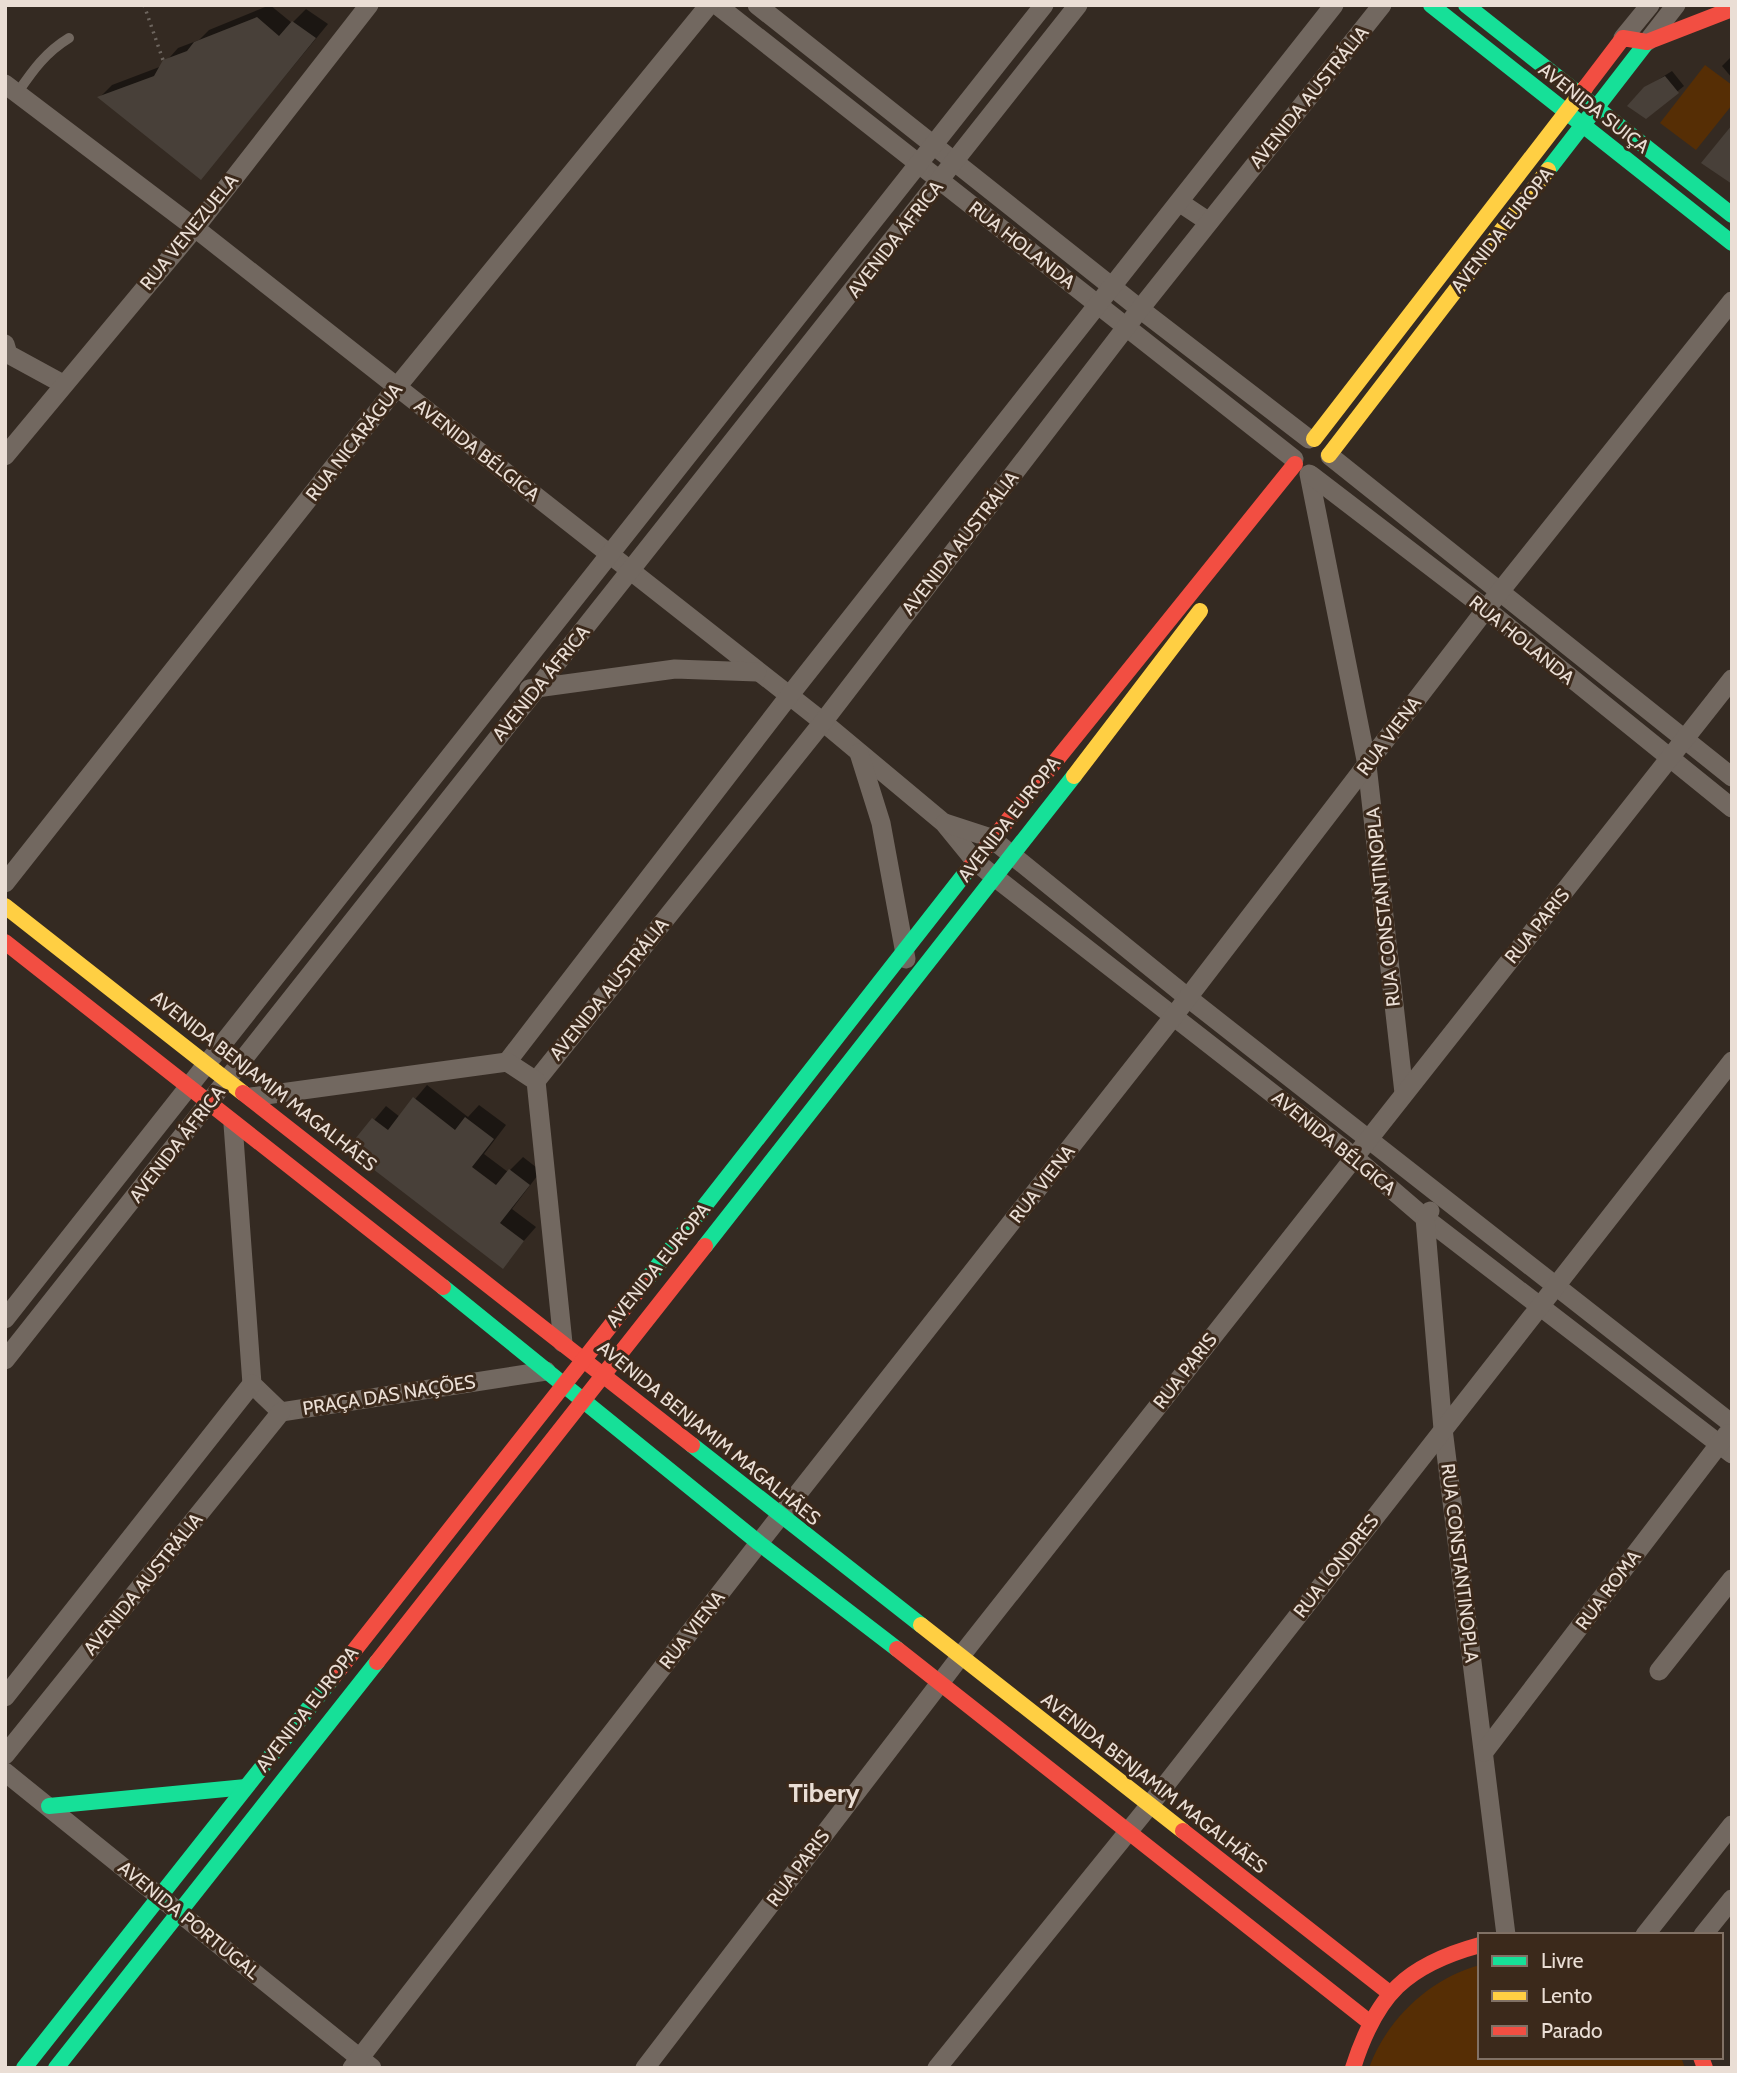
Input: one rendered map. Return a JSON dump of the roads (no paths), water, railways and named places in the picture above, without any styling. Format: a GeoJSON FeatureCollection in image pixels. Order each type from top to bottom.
{"type":"FeatureCollection","features":[{"type":"Feature","properties":{"kind":"main road","name":"AVENIDA SUIÇA"},"geometry":{"type":"LineString","coordinates":[[1431,5],[1732,243]]}},
{"type":"Feature","properties":{"kind":"main road","name":"AVENIDA SUIÇA"},"geometry":{"type":"LineString","coordinates":[[1466,5],[1598,106],[1732,215]]}},
{"type":"Feature","properties":{"kind":"main road"},"geometry":{"type":"LineString","coordinates":[[1623,38],[1647,42],[1732,9]]}},
{"type":"Feature","properties":{"kind":"main road","name":"AVENIDA EUROPA"},"geometry":{"type":"LineString","coordinates":[[1312,439],[1623,38]]}},
{"type":"Feature","properties":{"kind":"main road","name":"AVENIDA EUROPA"},"geometry":{"type":"LineString","coordinates":[[1329,456],[1647,42]]}},
{"type":"Feature","properties":{"kind":"main road"},"geometry":{"type":"LineString","coordinates":[[1312,439],[1323,443],[1329,456],[1324,469],[1303,469],[1299,444],[1312,439]]}},
{"type":"Feature","properties":{"kind":"main road","name":"AVENIDA EUROPA"},"geometry":{"type":"LineString","coordinates":[[56,2068],[180,1914],[602,1373],[996,878],[1217,588],[1303,469]]}},
{"type":"Feature","properties":{"kind":"main road","name":"AVENIDA EUROPA"},"geometry":{"type":"LineString","coordinates":[[24,2068],[906,952],[991,838],[1303,469]]}},
{"type":"Feature","properties":{"kind":"main road","name":"AVENIDA BENJAMIM MAGALHÃES"},"geometry":{"type":"LineString","coordinates":[[5,906],[563,1342],[780,1518],[1387,1992]]}},
{"type":"Feature","properties":{"kind":"main road"},"geometry":{"type":"LineString","coordinates":[[5,942],[583,1398],[759,1544],[940,1682],[1127,1833],[1368,2021]]}},
{"type":"Feature","properties":{"kind":"main road"},"geometry":{"type":"LineString","coordinates":[[437,1284],[458,1260]]}},
{"type":"Feature","properties":{"kind":"main road"},"geometry":{"type":"LineString","coordinates":[[49,1806],[246,1787]]}},
{"type":"Feature","properties":{"kind":"main road"},"geometry":{"type":"LineString","coordinates":[[1353,2068],[1368,2021],[1387,1992],[1456,1950],[1478,1945]]}},
{"type":"Feature","properties":{"kind":"street","name":"RUA VENEZUELA"},"geometry":{"type":"LineString","coordinates":[[5,456],[195,228],[369,5]]}},
{"type":"Feature","properties":{"kind":"street","name":"RUA NICARÁGUA"},"geometry":{"type":"LineString","coordinates":[[5,883],[396,388],[709,5]]}},
{"type":"Feature","properties":{"kind":"street","name":"RUA HOLANDA"},"geometry":{"type":"LineString","coordinates":[[717,5],[1126,326],[1303,469],[1486,610],[1732,808]]}},
{"type":"Feature","properties":{"kind":"street","name":"RUA HOLANDA"},"geometry":{"type":"LineString","coordinates":[[757,5],[1140,309],[1312,439]]}},
{"type":"Feature","properties":{"kind":"street","name":"AVENIDA ÁFRICA"},"geometry":{"type":"LineString","coordinates":[[5,1319],[206,1061],[1044,5]]}},
{"type":"Feature","properties":{"kind":"street","name":"AVENIDA ÁFRICA"},"geometry":{"type":"LineString","coordinates":[[5,1360],[1078,5]]}},
{"type":"Feature","properties":{"kind":"street","name":"AVENIDA AUSTRÁLIA"},"geometry":{"type":"LineString","coordinates":[[507,1062],[789,696],[1334,5]]}},
{"type":"Feature","properties":{"kind":"street","name":"AVENIDA AUSTRÁLIA"},"geometry":{"type":"LineString","coordinates":[[536,1081],[823,722],[1126,326],[1382,5]]}},
{"type":"Feature","properties":{"kind":"street","name":"AVENIDA EUROPA"},"geometry":{"type":"LineString","coordinates":[[1623,38],[1650,5]]}},
{"type":"Feature","properties":{"kind":"street","name":"AVENIDA EUROPA"},"geometry":{"type":"LineString","coordinates":[[1647,42],[1676,5]]}},
{"type":"Feature","properties":{"kind":"street","name":"AVENIDA BÉLGICA"},"geometry":{"type":"LineString","coordinates":[[12,88],[610,552],[823,722],[944,823],[975,861],[996,878],[1354,1157],[1425,1219],[1541,1304],[1726,1450]]}},
{"type":"Feature","properties":{"kind":"street"},"geometry":{"type":"LineString","coordinates":[[1179,202],[1209,222]]}},
{"type":"Feature","properties":{"kind":"street","name":"RUA VIENA"},"geometry":{"type":"LineString","coordinates":[[362,2065],[759,1544],[1173,1017],[1500,592],[1732,301]]}},
{"type":"Feature","properties":{"kind":"street"},"geometry":{"type":"LineString","coordinates":[[6,351],[63,384]]}},
{"type":"Feature","properties":{"kind":"street","name":"RUA HOLANDA"},"geometry":{"type":"LineString","coordinates":[[1329,456],[1732,777]]}},
{"type":"Feature","properties":{"kind":"street","name":"RUA CONSTANTINOPLA"},"geometry":{"type":"LineString","coordinates":[[1303,469],[1367,765],[1404,1093]]}},
{"type":"Feature","properties":{"kind":"street"},"geometry":{"type":"LineString","coordinates":[[498,695],[675,669],[757,672]]}},
{"type":"Feature","properties":{"kind":"street","name":"RUA PARIS"},"geometry":{"type":"LineString","coordinates":[[645,2068],[940,1682],[1368,1137],[1732,680]]}},
{"type":"Feature","properties":{"kind":"street"},"geometry":{"type":"LineString","coordinates":[[859,752],[881,823],[906,952],[907,988]]}},
{"type":"Feature","properties":{"kind":"street"},"geometry":{"type":"LineString","coordinates":[[402,814],[424,831]]}},
{"type":"Feature","properties":{"kind":"street","name":"AVENIDA BÉLGICA"},"geometry":{"type":"LineString","coordinates":[[944,823],[991,838],[1187,997],[1732,1426]]}},
{"type":"Feature","properties":{"kind":"street","name":"RUA LONDRES"},"geometry":{"type":"LineString","coordinates":[[937,2068],[1149,1806],[1732,1061]]}},
{"type":"Feature","properties":{"kind":"street"},"geometry":{"type":"LineString","coordinates":[[251,1097],[507,1062],[536,1081],[563,1342]]}},
{"type":"Feature","properties":{"kind":"street"},"geometry":{"type":"LineString","coordinates":[[233,1124],[253,1384]]}},
{"type":"Feature","properties":{"kind":"street"},"geometry":{"type":"LineString","coordinates":[[1425,1219],[1441,1196]]}},
{"type":"Feature","properties":{"kind":"street","name":"RUA CONSTANTINOPLA"},"geometry":{"type":"LineString","coordinates":[[1425,1219],[1443,1429],[1506,1933]]}},
{"type":"Feature","properties":{"kind":"street","name":"PRAÇA DAS NAÇÕES"},"geometry":{"type":"LineString","coordinates":[[253,1384],[281,1412],[546,1371]]}},
{"type":"Feature","properties":{"kind":"street","name":"AVENIDA AUSTRÁLIA"},"geometry":{"type":"LineString","coordinates":[[5,1697],[253,1384]]}},
{"type":"Feature","properties":{"kind":"street","name":"AVENIDA AUSTRÁLIA"},"geometry":{"type":"LineString","coordinates":[[5,1755],[281,1412]]}},
{"type":"Feature","properties":{"kind":"street","name":"RUA ROMA"},"geometry":{"type":"LineString","coordinates":[[1484,1752],[1726,1450],[1732,1426]]}},
{"type":"Feature","properties":{"kind":"street"},"geometry":{"type":"LineString","coordinates":[[1659,1671],[1732,1579]]}},
{"type":"Feature","properties":{"kind":"street","name":"AVENIDA PORTUGAL"},"geometry":{"type":"LineString","coordinates":[[5,1772],[159,1895],[362,2065]]}},
{"type":"Feature","properties":{"kind":"street"},"geometry":{"type":"LineString","coordinates":[[1647,1933],[1732,1825]]}},
{"type":"Feature","properties":{"kind":"street"},"geometry":{"type":"LineString","coordinates":[[1705,1933],[1732,1899]]}},
{"type":"Feature","properties":{"kind":"lane"},"geometry":{"type":"LineString","coordinates":[[12,88],[68,38]]}},
{"type":"Feature","properties":{"kind":"district","name":"Tibery"},"geometry":{"type":"Point","coordinates":[824,1793]}}]}
